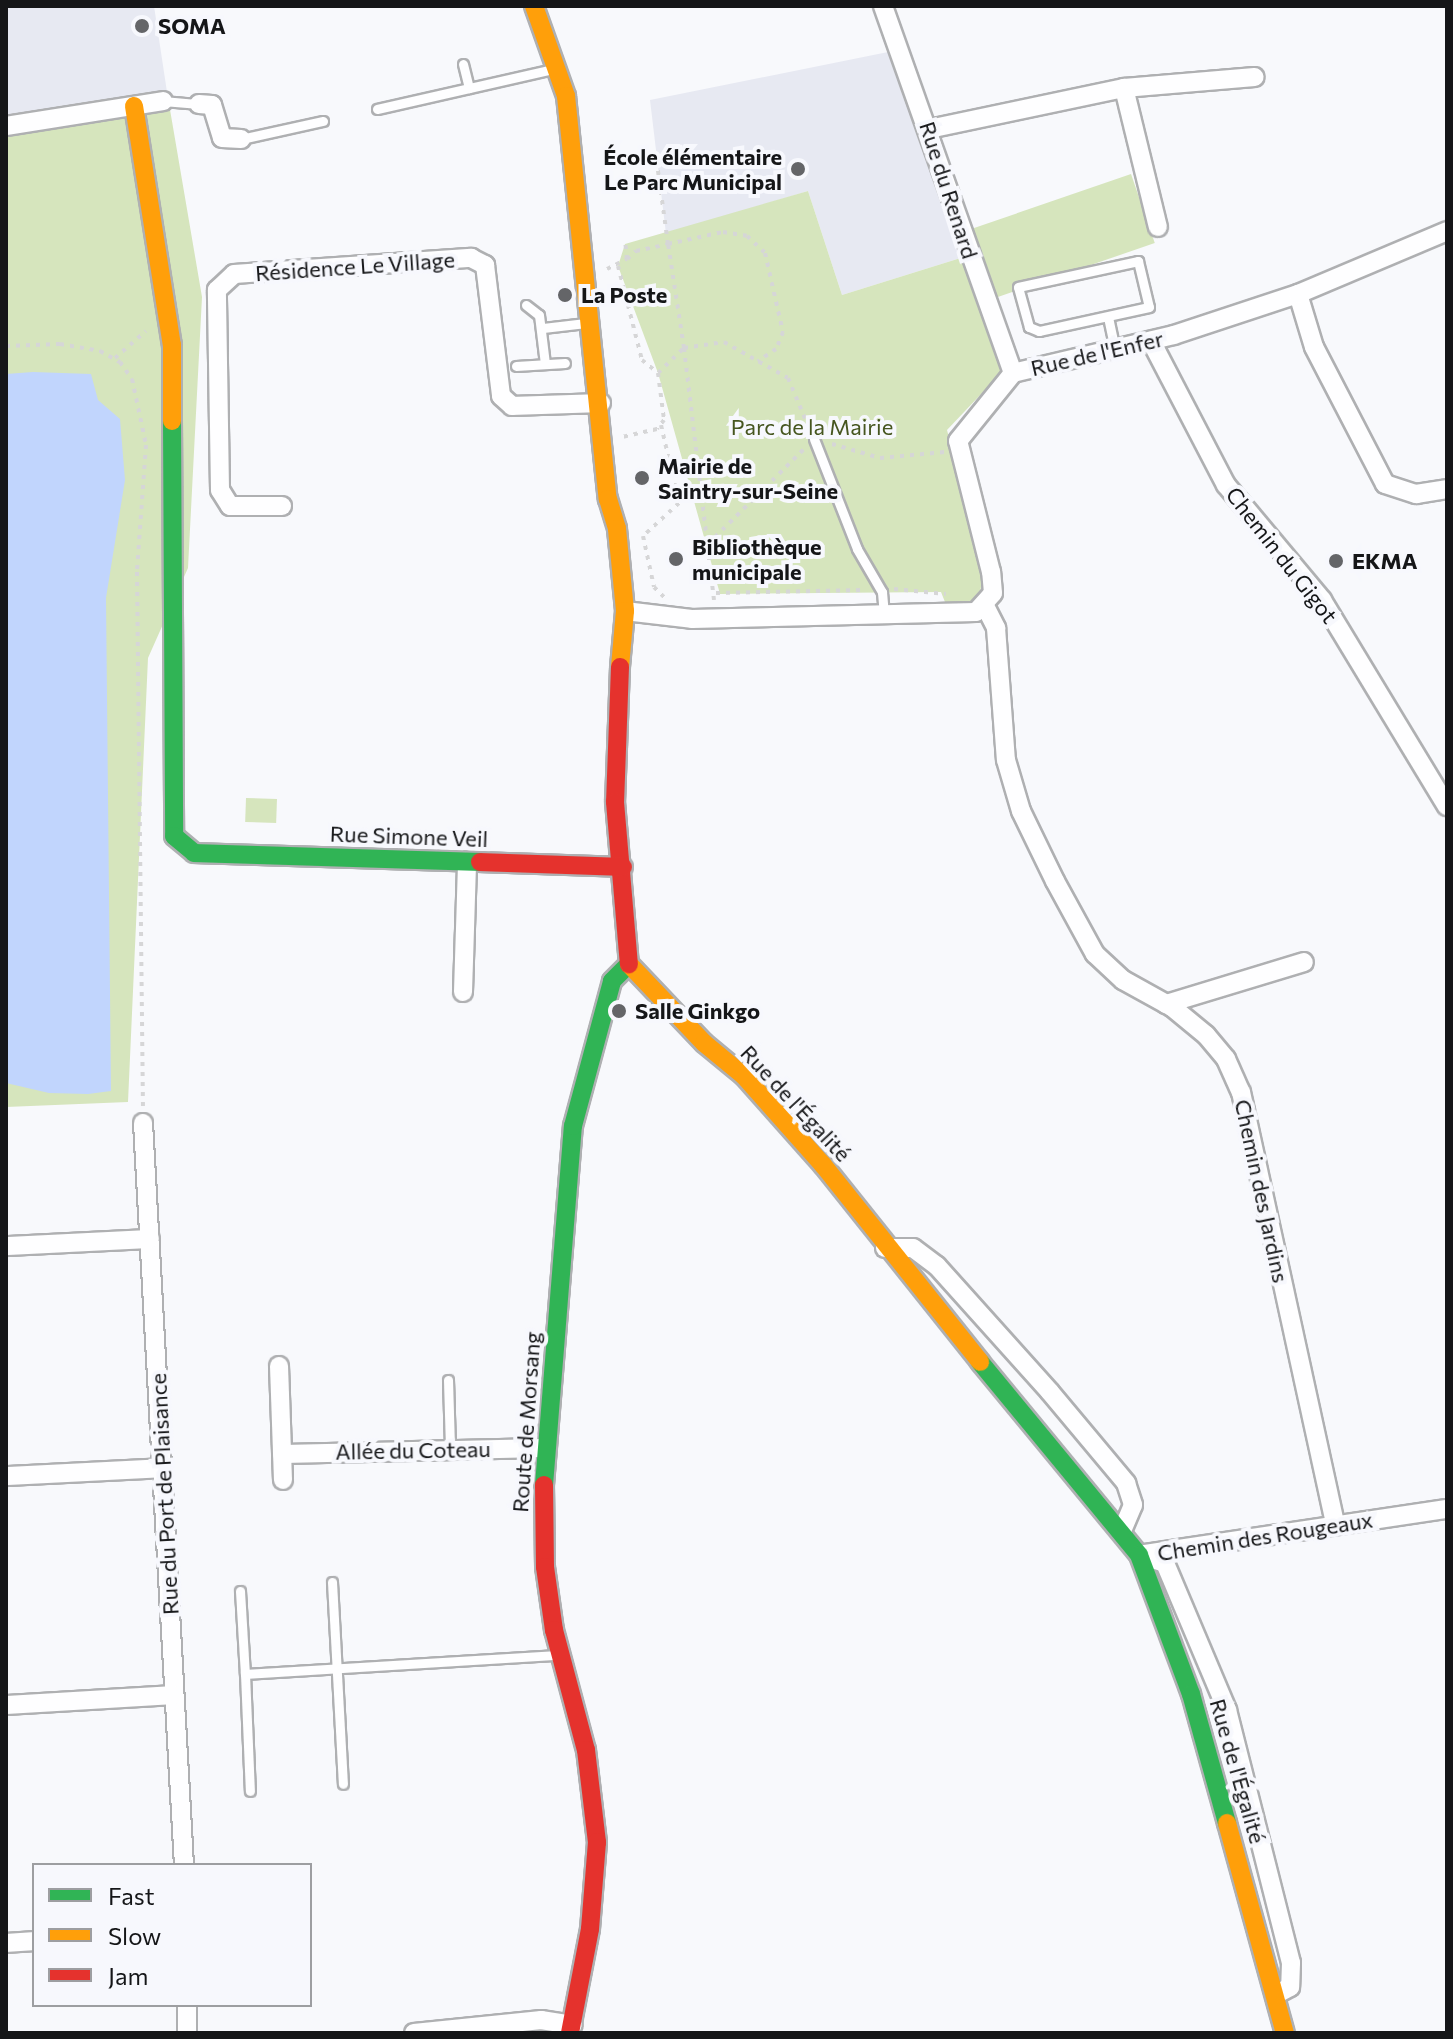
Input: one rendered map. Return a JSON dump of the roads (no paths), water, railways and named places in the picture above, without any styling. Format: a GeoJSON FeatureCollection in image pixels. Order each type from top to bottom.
{"type":"FeatureCollection","features":[{"type":"Feature","properties":{"kind":"street"},"geometry":{"type":"LineString","coordinates":[[534,6],[560,67],[588,275],[625,611],[615,787],[629,964]]}},
{"type":"Feature","properties":{"kind":"street","name":"Rue du Renard"},"geometry":{"type":"LineString","coordinates":[[883,6],[1013,373]]}},
{"type":"Feature","properties":{"kind":"street"},"geometry":{"type":"LineString","coordinates":[[929,129],[1124,88],[1255,77]]}},
{"type":"Feature","properties":{"kind":"street"},"geometry":{"type":"LineString","coordinates":[[1124,88],[1158,227]]}},
{"type":"Feature","properties":{"kind":"street"},"geometry":{"type":"LineString","coordinates":[[6,126],[163,101]]}},
{"type":"Feature","properties":{"kind":"street"},"geometry":{"type":"LineString","coordinates":[[199,104],[212,105],[222,138],[241,139]]}},
{"type":"Feature","properties":{"kind":"street","name":"Rue Simone Veil"},"geometry":{"type":"LineString","coordinates":[[134,106],[172,345],[170,822],[178,842],[194,853],[623,867]]}},
{"type":"Feature","properties":{"kind":"street","name":"Rue de l'Enfer"},"geometry":{"type":"LineString","coordinates":[[985,606],[993,593],[991,572],[959,451],[963,431],[1013,373],[1151,341],[1298,294],[1447,231]]}},
{"type":"Feature","properties":{"kind":"street","name":"Résidence Le Village"},"geometry":{"type":"LineString","coordinates":[[282,506],[230,506],[220,490],[217,290],[234,274],[471,258],[485,265],[501,396],[512,406],[601,403]]}},
{"type":"Feature","properties":{"kind":"street"},"geometry":{"type":"LineString","coordinates":[[1298,294],[1314,347],[1385,484],[1416,494],[1447,489]]}},
{"type":"Feature","properties":{"kind":"street","name":"Chemin du Gigot"},"geometry":{"type":"LineString","coordinates":[[1151,341],[1226,485],[1322,600],[1447,806]]}},
{"type":"Feature","properties":{"kind":"street"},"geometry":{"type":"LineString","coordinates":[[625,611],[692,619],[953,616],[985,606]]}},
{"type":"Feature","properties":{"kind":"street","name":"Chemin des Jardins"},"geometry":{"type":"LineString","coordinates":[[985,606],[996,628],[1006,760],[1021,811],[1095,954],[1123,980],[1166,1004],[1206,1035],[1226,1059],[1241,1092],[1335,1524]]}},
{"type":"Feature","properties":{"kind":"street"},"geometry":{"type":"LineString","coordinates":[[463,992],[467,862]]}},
{"type":"Feature","properties":{"kind":"street"},"geometry":{"type":"LineString","coordinates":[[1166,1004],[1304,962]]}},
{"type":"Feature","properties":{"kind":"street","name":"Rue de l'Égalité"},"geometry":{"type":"LineString","coordinates":[[629,964],[704,1043],[744,1076],[823,1165],[885,1248],[1139,1555],[1191,1694],[1285,2033]]}},
{"type":"Feature","properties":{"kind":"street","name":"Route de Morsang"},"geometry":{"type":"LineString","coordinates":[[577,2030],[597,1842],[586,1750],[561,1655],[545,1567],[544,1448],[573,1126],[612,981],[629,964]]}},
{"type":"Feature","properties":{"kind":"street","name":"Rue du Port de Plaisance"},"geometry":{"type":"LineString","coordinates":[[143,1123],[184,1863]]}},
{"type":"Feature","properties":{"kind":"street"},"geometry":{"type":"LineString","coordinates":[[6,1246],[150,1239]]}},
{"type":"Feature","properties":{"kind":"street"},"geometry":{"type":"LineString","coordinates":[[885,1248],[913,1248],[937,1266],[1011,1346],[1126,1483],[1133,1505],[1122,1531]]}},
{"type":"Feature","properties":{"kind":"street"},"geometry":{"type":"LineString","coordinates":[[279,1366],[283,1480]]}},
{"type":"Feature","properties":{"kind":"street","name":"Allée du Coteau"},"geometry":{"type":"LineString","coordinates":[[282,1454],[544,1448]]}},
{"type":"Feature","properties":{"kind":"street"},"geometry":{"type":"LineString","coordinates":[[6,1476],[162,1468]]}},
{"type":"Feature","properties":{"kind":"street","name":"Chemin des Rougeaux"},"geometry":{"type":"LineString","coordinates":[[1139,1555],[1447,1509]]}},
{"type":"Feature","properties":{"kind":"street","name":"Chemin des Rougeaux"},"geometry":{"type":"LineString","coordinates":[[1139,1555],[1165,1563],[1227,1710],[1291,1963],[1290,1987],[1275,1995]]}},
{"type":"Feature","properties":{"kind":"street"},"geometry":{"type":"LineString","coordinates":[[6,1705],[174,1695]]}},
{"type":"Feature","properties":{"kind":"street"},"geometry":{"type":"LineString","coordinates":[[6,1943],[32,1941]]}},
{"type":"Feature","properties":{"kind":"street"},"geometry":{"type":"LineString","coordinates":[[187,2007],[187,2033]]}},
{"type":"Feature","properties":{"kind":"street"},"geometry":{"type":"LineString","coordinates":[[414,2033],[541,2020],[577,2030]]}},
{"type":"Feature","properties":{"kind":"lane"},"geometry":{"type":"LineString","coordinates":[[463,64],[469,88]]}},
{"type":"Feature","properties":{"kind":"lane"},"geometry":{"type":"LineString","coordinates":[[377,109],[560,67]]}},
{"type":"Feature","properties":{"kind":"lane"},"geometry":{"type":"LineString","coordinates":[[163,101],[199,104]]}},
{"type":"Feature","properties":{"kind":"lane"},"geometry":{"type":"LineString","coordinates":[[241,139],[323,121]]}},
{"type":"Feature","properties":{"kind":"lane"},"geometry":{"type":"LineString","coordinates":[[1138,261],[1149,307],[1108,317],[1039,331],[1029,327],[1018,287],[1138,261]]}},
{"type":"Feature","properties":{"kind":"lane"},"geometry":{"type":"LineString","coordinates":[[526,305],[539,315],[545,364]]}},
{"type":"Feature","properties":{"kind":"lane"},"geometry":{"type":"LineString","coordinates":[[1108,317],[1115,350]]}},
{"type":"Feature","properties":{"kind":"lane"},"geometry":{"type":"LineString","coordinates":[[543,328],[593,322]]}},
{"type":"Feature","properties":{"kind":"lane"},"geometry":{"type":"LineString","coordinates":[[516,366],[565,363]]}},
{"type":"Feature","properties":{"kind":"lane"},"geometry":{"type":"LineString","coordinates":[[814,439],[857,549],[880,589],[884,616]]}},
{"type":"Feature","properties":{"kind":"lane"},"geometry":{"type":"LineString","coordinates":[[448,1380],[450,1449]]}},
{"type":"Feature","properties":{"kind":"lane"},"geometry":{"type":"LineString","coordinates":[[332,1582],[334,1669],[343,1784]]}},
{"type":"Feature","properties":{"kind":"lane"},"geometry":{"type":"LineString","coordinates":[[240,1591],[250,1791]]}},
{"type":"Feature","properties":{"kind":"lane"},"geometry":{"type":"LineString","coordinates":[[245,1674],[561,1655]]}},
{"type":"Feature","properties":{"kind":"water"},"geometry":{"type":"Polygon","coordinates":[[[6,374],[91,374],[98,400],[120,419],[125,480],[106,598],[111,1091],[88,1094],[49,1093],[6,1083],[6,374]]]}},
{"type":"Feature","properties":{"kind":"place","name":"SOMA"},"geometry":{"type":"Point","coordinates":[142,26]}},
{"type":"Feature","properties":{"kind":"place","name":"École élémentaire Le Parc Municipal"},"geometry":{"type":"Point","coordinates":[798,169]}},
{"type":"Feature","properties":{"kind":"place","name":"La Poste"},"geometry":{"type":"Point","coordinates":[565,295]}},
{"type":"Feature","properties":{"kind":"place","name":"Mairie de Saintry-sur-Seine"},"geometry":{"type":"Point","coordinates":[642,478]}},
{"type":"Feature","properties":{"kind":"place","name":"Bibliothèque municipale"},"geometry":{"type":"Point","coordinates":[676,559]}},
{"type":"Feature","properties":{"kind":"place","name":"EKMA"},"geometry":{"type":"Point","coordinates":[1336,561]}},
{"type":"Feature","properties":{"kind":"place","name":"Salle Ginkgo"},"geometry":{"type":"Point","coordinates":[619,1011]}},
{"type":"Feature","properties":{"kind":"park label","name":"Parc de la Mairie"},"geometry":{"type":"Point","coordinates":[812,427]}}]}
